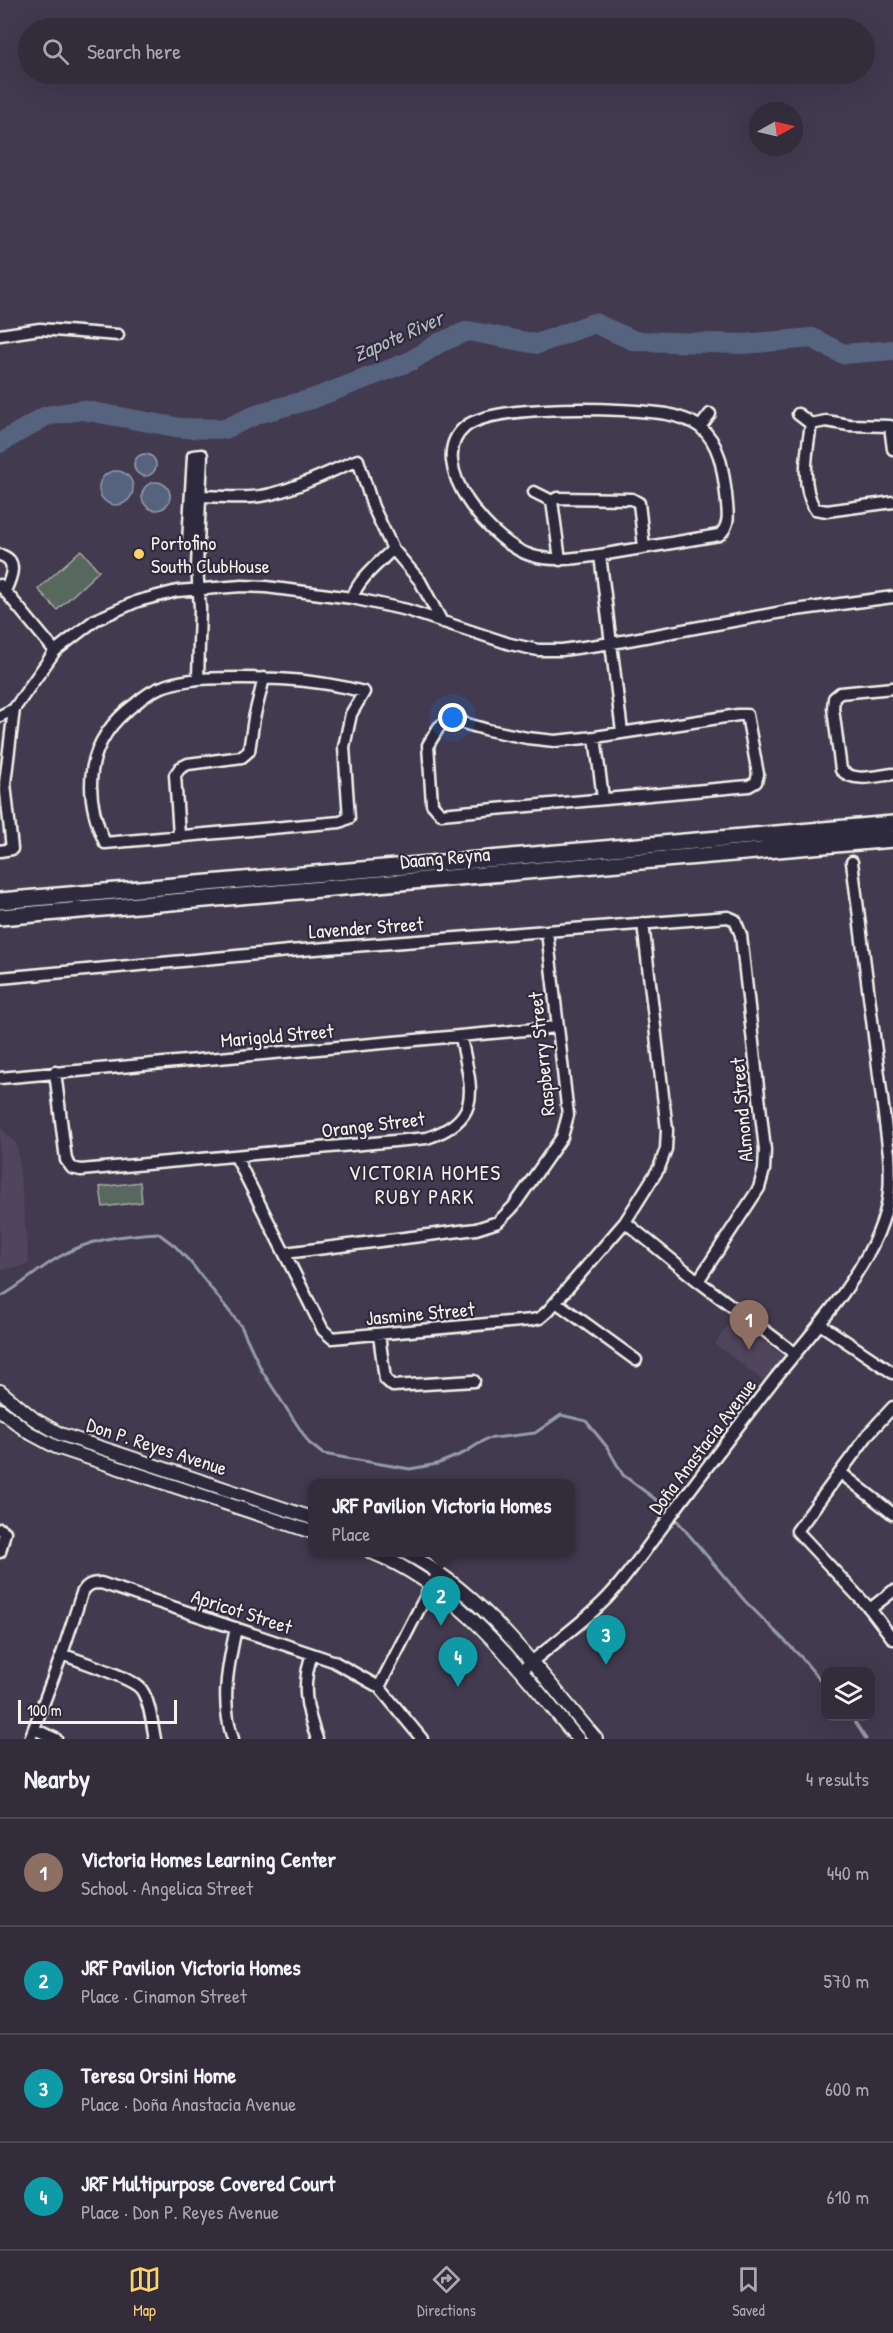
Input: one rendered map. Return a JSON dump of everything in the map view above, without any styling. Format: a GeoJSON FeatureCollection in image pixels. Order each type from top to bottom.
{"type":"FeatureCollection","features":[{"type":"Feature","properties":{"kind":"main road","name":"Daang Reyna"},"geometry":{"type":"LineString","coordinates":[[0,917],[843,836],[893,824]]}},
{"type":"Feature","properties":{"kind":"main road","name":"Daang Reyna"},"geometry":{"type":"LineString","coordinates":[[0,902],[843,836],[893,839]]}},
{"type":"Feature","properties":{"kind":"street"},"geometry":{"type":"LineString","coordinates":[[0,335],[40,329],[118,335]]}},
{"type":"Feature","properties":{"kind":"street"},"geometry":{"type":"LineString","coordinates":[[585,409],[667,414],[700,427],[711,440],[723,467],[728,519],[726,530],[719,535],[644,547],[560,560],[531,555],[522,550],[490,527],[473,509],[458,483],[452,465],[451,449],[457,434],[477,419],[510,413],[585,409]]}},
{"type":"Feature","properties":{"kind":"street"},"geometry":{"type":"LineString","coordinates":[[700,427],[710,414]]}},
{"type":"Feature","properties":{"kind":"street"},"geometry":{"type":"LineString","coordinates":[[798,414],[811,424],[826,421],[849,425],[890,426],[893,449]]}},
{"type":"Feature","properties":{"kind":"street"},"geometry":{"type":"LineString","coordinates":[[811,424],[806,468],[811,502],[815,509],[827,512],[893,502]]}},
{"type":"Feature","properties":{"kind":"street"},"geometry":{"type":"LineString","coordinates":[[198,548],[188,542],[193,456],[202,455],[198,548],[200,608],[198,679]]}},
{"type":"Feature","properties":{"kind":"street"},"geometry":{"type":"LineString","coordinates":[[200,496],[270,495],[358,460],[373,507],[393,549],[420,580],[442,622]]}},
{"type":"Feature","properties":{"kind":"street"},"geometry":{"type":"LineString","coordinates":[[534,492],[552,501],[566,497],[632,499],[639,503],[644,547]]}},
{"type":"Feature","properties":{"kind":"street"},"geometry":{"type":"LineString","coordinates":[[552,501],[560,560]]}},
{"type":"Feature","properties":{"kind":"street"},"geometry":{"type":"LineString","coordinates":[[352,598],[355,589],[363,579],[393,549]]}},
{"type":"Feature","properties":{"kind":"street"},"geometry":{"type":"LineString","coordinates":[[0,555],[6,556],[12,565],[12,577],[3,588],[55,651]]}},
{"type":"Feature","properties":{"kind":"street"},"geometry":{"type":"LineString","coordinates":[[600,555],[622,732]]}},
{"type":"Feature","properties":{"kind":"street"},"geometry":{"type":"LineString","coordinates":[[0,851],[12,849],[5,783],[14,710],[55,651],[76,633],[114,610],[160,594],[198,588],[266,587],[352,598],[407,610],[510,644],[538,650],[562,650],[612,644],[788,611],[893,597]]}},
{"type":"Feature","properties":{"kind":"street"},"geometry":{"type":"LineString","coordinates":[[179,835],[175,775],[180,768],[188,764],[242,756],[249,751],[264,678]]}},
{"type":"Feature","properties":{"kind":"street"},"geometry":{"type":"LineString","coordinates":[[264,678],[309,681],[363,692],[351,714],[344,747],[349,818],[340,822],[105,843],[94,820],[91,775],[97,751],[107,730],[123,712],[160,687],[198,679],[264,678]]}},
{"type":"Feature","properties":{"kind":"street"},"geometry":{"type":"LineString","coordinates":[[893,688],[840,693],[834,698],[833,708],[841,770],[847,776],[854,778],[893,774]]}},
{"type":"Feature","properties":{"kind":"street"},"geometry":{"type":"LineString","coordinates":[[0,716],[14,710]]}},
{"type":"Feature","properties":{"kind":"street"},"geometry":{"type":"LineString","coordinates":[[747,715],[758,774],[756,782],[749,786],[441,814],[432,804],[428,745],[439,727],[447,722],[456,721],[526,738],[555,741],[622,732],[747,715]]}},
{"type":"Feature","properties":{"kind":"street"},"geometry":{"type":"LineString","coordinates":[[595,737],[603,798]]}},
{"type":"Feature","properties":{"kind":"street","name":"Doña Anastacia Avenue"},"geometry":{"type":"LineString","coordinates":[[521,1671],[583,1622],[609,1597],[820,1324],[868,1254],[891,1206],[889,1154],[852,862]]}},
{"type":"Feature","properties":{"kind":"street","name":"Lavender Street"},"geometry":{"type":"LineString","coordinates":[[0,978],[289,951],[720,916],[735,920]]}},
{"type":"Feature","properties":{"kind":"street","name":"Almond Street"},"geometry":{"type":"LineString","coordinates":[[698,1281],[759,1188],[764,1170],[765,1150],[741,934],[735,920]]}},
{"type":"Feature","properties":{"kind":"street","name":"Jasmine Street"},"geometry":{"type":"LineString","coordinates":[[236,1157],[323,1330],[332,1338],[540,1318],[625,1222],[659,1168],[666,1149],[667,1130],[643,923]]}},
{"type":"Feature","properties":{"kind":"street","name":"Raspberry Street"},"geometry":{"type":"LineString","coordinates":[[285,1253],[476,1230],[506,1216],[562,1137],[568,1115],[547,931]]}},
{"type":"Feature","properties":{"kind":"street","name":"Marigold Street"},"geometry":{"type":"LineString","coordinates":[[0,1078],[557,1027]]}},
{"type":"Feature","properties":{"kind":"street","name":"Orange Street"},"geometry":{"type":"LineString","coordinates":[[236,1157],[427,1138],[443,1133],[456,1125],[466,1114],[470,1099],[470,1085],[461,1037]]}},
{"type":"Feature","properties":{"kind":"street"},"geometry":{"type":"LineString","coordinates":[[55,1072],[66,1160],[72,1168],[81,1170],[236,1157]]}},
{"type":"Feature","properties":{"kind":"street"},"geometry":{"type":"LineString","coordinates":[[625,1222],[698,1281],[796,1354]]}},
{"type":"Feature","properties":{"kind":"street"},"geometry":{"type":"LineString","coordinates":[[556,1302],[636,1360]]}},
{"type":"Feature","properties":{"kind":"street"},"geometry":{"type":"LineString","coordinates":[[820,1324],[893,1373]]}},
{"type":"Feature","properties":{"kind":"street"},"geometry":{"type":"LineString","coordinates":[[379,1335],[385,1379],[393,1386],[474,1381]]}},
{"type":"Feature","properties":{"kind":"street","name":"Don P. Reyes Avenue"},"geometry":{"type":"LineString","coordinates":[[0,1391],[34,1419],[60,1434],[308,1517]]}},
{"type":"Feature","properties":{"kind":"street"},"geometry":{"type":"LineString","coordinates":[[893,1407],[870,1432],[797,1531],[870,1609],[893,1639]]}},
{"type":"Feature","properties":{"kind":"street","name":"Don P. Reyes Avenue"},"geometry":{"type":"LineString","coordinates":[[0,1410],[28,1432],[56,1448],[308,1531]]}},
{"type":"Feature","properties":{"kind":"street"},"geometry":{"type":"LineString","coordinates":[[841,1473],[893,1514]]}},
{"type":"Feature","properties":{"kind":"street"},"geometry":{"type":"LineString","coordinates":[[0,1552],[3,1531]]}},
{"type":"Feature","properties":{"kind":"street"},"geometry":{"type":"LineString","coordinates":[[381,1557],[418,1575],[461,1606],[521,1671],[578,1739]]}},
{"type":"Feature","properties":{"kind":"street"},"geometry":{"type":"LineString","coordinates":[[412,1557],[468,1595],[531,1662],[596,1739]]}},
{"type":"Feature","properties":{"kind":"street"},"geometry":{"type":"LineString","coordinates":[[422,1739],[379,1687],[438,1573]]}},
{"type":"Feature","properties":{"kind":"street","name":"Apricot Street"},"geometry":{"type":"LineString","coordinates":[[62,1654],[82,1593],[88,1584],[101,1583],[333,1661],[379,1687]]}},
{"type":"Feature","properties":{"kind":"street"},"geometry":{"type":"LineString","coordinates":[[870,1609],[893,1591]]}},
{"type":"Feature","properties":{"kind":"street"},"geometry":{"type":"LineString","coordinates":[[232,1739],[224,1702],[236,1628]]}},
{"type":"Feature","properties":{"kind":"street"},"geometry":{"type":"LineString","coordinates":[[56,1739],[32,1734],[62,1654],[130,1681],[141,1689],[155,1739]]}},
{"type":"Feature","properties":{"kind":"street"},"geometry":{"type":"LineString","coordinates":[[312,1654],[306,1672],[306,1694],[310,1719],[317,1739]]}},
{"type":"Feature","properties":{"kind":"shaded area"},"geometry":{"type":"Polygon","coordinates":[[[0,1127],[17,1144],[29,1264],[0,1271],[0,1127]]]}},
{"type":"Feature","properties":{"kind":"shaded area"},"geometry":{"type":"Polygon","coordinates":[[[732,1319],[784,1356],[765,1382],[715,1344],[732,1319]]]}},
{"type":"Feature","properties":{"kind":"green space"},"geometry":{"type":"Polygon","coordinates":[[[81,550],[99,571],[57,610],[38,589],[81,550]]]}},
{"type":"Feature","properties":{"kind":"green space"},"geometry":{"type":"Polygon","coordinates":[[[140,1182],[142,1202],[103,1207],[100,1187],[140,1182]]]}},
{"type":"Feature","properties":{"kind":"water"},"geometry":{"type":"Polygon","coordinates":[[[145,454],[153,457],[156,465],[153,473],[145,476],[137,473],[134,465],[137,457],[145,454]]]}},
{"type":"Feature","properties":{"kind":"water"},"geometry":{"type":"Polygon","coordinates":[[[116,471],[128,476],[133,488],[128,500],[116,505],[104,500],[99,488],[104,476],[116,471]]]}},
{"type":"Feature","properties":{"kind":"water"},"geometry":{"type":"Polygon","coordinates":[[[156,482],[166,486],[170,496],[166,506],[156,510],[146,506],[142,496],[146,486],[156,482]]]}},
{"type":"Feature","properties":{"kind":"waterway","name":"Zapote River"},"geometry":{"type":"LineString","coordinates":[[0,443],[46,416],[82,410],[181,428],[225,429],[260,413],[312,399],[411,361],[439,343],[468,331],[537,344],[594,323],[635,341],[744,344],[812,338],[843,354],[893,350]]}},
{"type":"Feature","properties":{"kind":"waterway"},"geometry":{"type":"LineString","coordinates":[[0,1297],[51,1262],[82,1246],[119,1237],[158,1233],[175,1246],[191,1263],[241,1326],[262,1371],[309,1443],[323,1454],[410,1469],[437,1464],[464,1453],[486,1439],[535,1433],[561,1415],[586,1421],[607,1447],[623,1475],[670,1512]]}},
{"type":"Feature","properties":{"kind":"waterway"},"geometry":{"type":"LineString","coordinates":[[674,1517],[745,1601],[801,1657],[821,1681]]}},
{"type":"Feature","properties":{"kind":"waterway"},"geometry":{"type":"LineString","coordinates":[[854,1721],[866,1739]]}},
{"type":"Feature","properties":{"kind":"place","name":"Portofino South ClubHouse"},"geometry":{"type":"Point","coordinates":[139,554]}},
{"type":"Feature","properties":{"kind":"place","name":"Victoria Homes Learning Center"},"geometry":{"type":"Point","coordinates":[749,1350]}},
{"type":"Feature","properties":{"kind":"place","name":"JRF Pavilion Victoria Homes"},"geometry":{"type":"Point","coordinates":[441,1626]}},
{"type":"Feature","properties":{"kind":"place","name":"Teresa Orsini Home"},"geometry":{"type":"Point","coordinates":[606,1665]}},
{"type":"Feature","properties":{"kind":"place","name":"JRF Multipurpose Covered Court"},"geometry":{"type":"Point","coordinates":[458,1687]}},
{"type":"Feature","properties":{"kind":"district","name":"VICTORIA HOMES RUBY PARK"},"geometry":{"type":"Point","coordinates":[425,1184]}}]}
